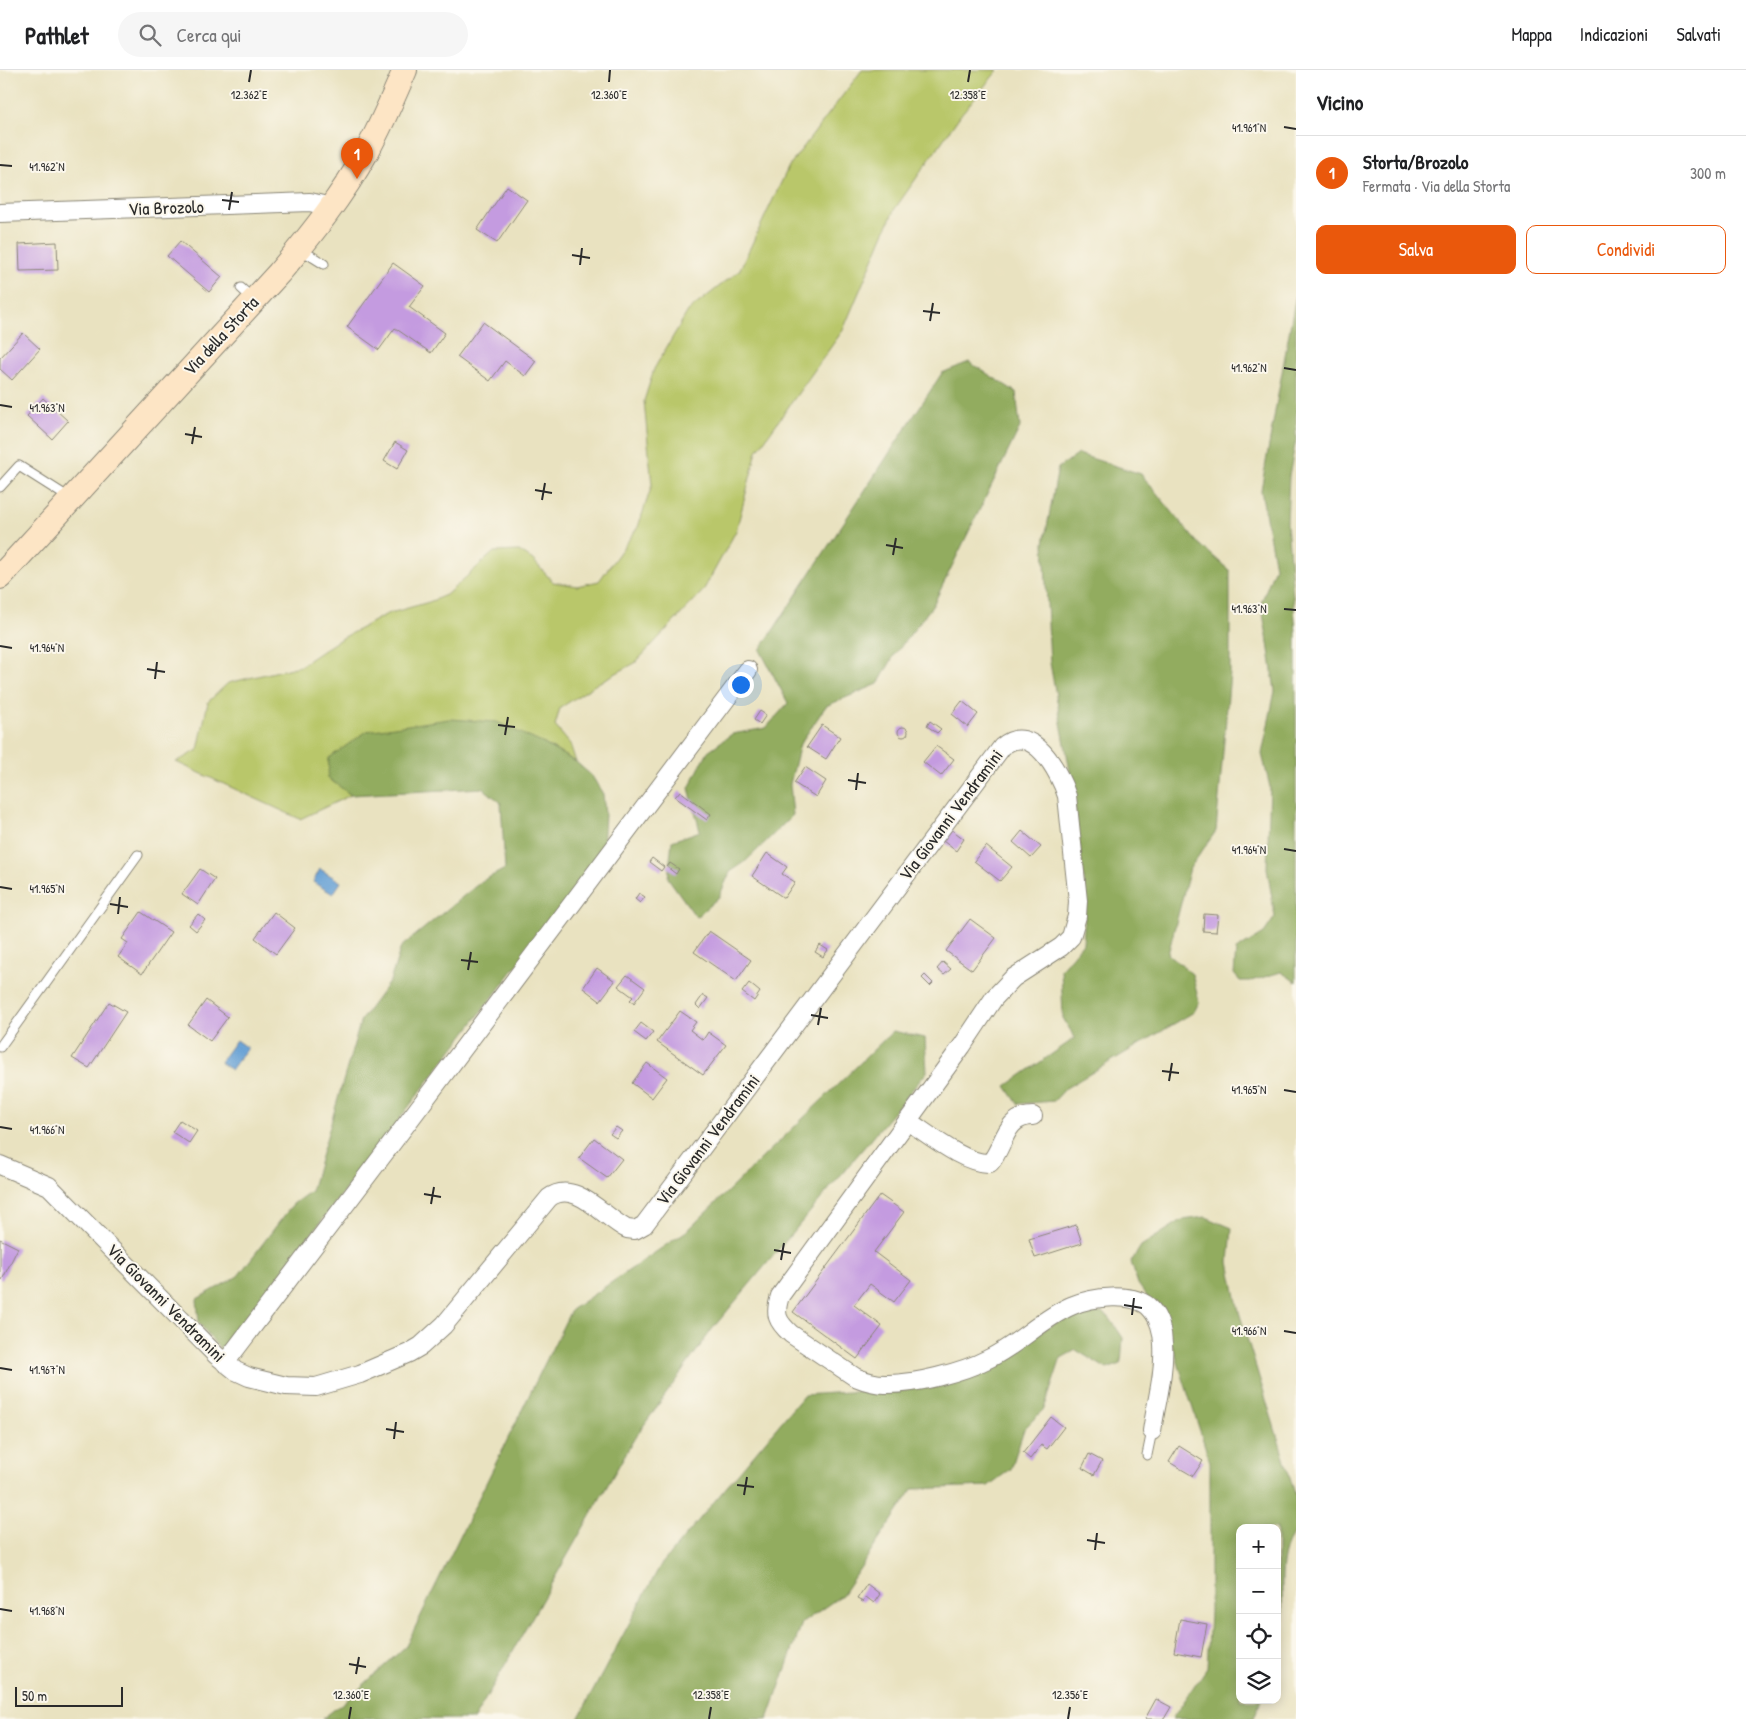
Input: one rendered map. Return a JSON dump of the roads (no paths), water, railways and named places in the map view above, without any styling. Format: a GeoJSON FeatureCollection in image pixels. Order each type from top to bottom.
{"type":"FeatureCollection","features":[{"type":"Feature","properties":{"kind":"main road","name":"Via della Storta"},"geometry":{"type":"LineString","coordinates":[[0,577],[72,499],[248,294],[300,249],[331,207],[366,153],[405,70]]}},
{"type":"Feature","properties":{"kind":"street","name":"Via Brozolo"},"geometry":{"type":"LineString","coordinates":[[0,213],[310,202],[331,207]]}},
{"type":"Feature","properties":{"kind":"street"},"geometry":{"type":"LineString","coordinates":[[225,1363],[748,670]]}},
{"type":"Feature","properties":{"kind":"street","name":"Via Giovanni Vendramini"},"geometry":{"type":"LineString","coordinates":[[0,1165],[49,1186],[225,1363],[236,1371],[271,1383],[286,1386],[316,1387],[360,1374],[409,1353],[426,1342],[444,1325],[549,1198],[556,1193],[568,1192],[580,1196],[627,1229],[635,1230],[644,1225],[1002,747],[1007,742],[1014,740],[1026,741],[1033,744],[1050,760],[1063,783],[1067,796],[1077,893],[1077,916],[1071,937],[1065,944],[1013,978],[994,998],[962,1046],[780,1296],[776,1307],[777,1317],[782,1326],[791,1334],[855,1377],[875,1383],[895,1384],[961,1370],[981,1362],[1006,1349],[1072,1305],[1104,1298],[1137,1300],[1150,1308],[1155,1314],[1163,1337],[1163,1361],[1152,1431]]}},
{"type":"Feature","properties":{"kind":"street"},"geometry":{"type":"LineString","coordinates":[[908,1121],[967,1159],[981,1164],[990,1163],[995,1157],[1007,1130],[1017,1120],[1023,1116],[1033,1116]]}},
{"type":"Feature","properties":{"kind":"lane"},"geometry":{"type":"LineString","coordinates":[[300,249],[324,264]]}},
{"type":"Feature","properties":{"kind":"lane"},"geometry":{"type":"LineString","coordinates":[[0,486],[19,466],[72,499]]}},
{"type":"Feature","properties":{"kind":"lane"},"geometry":{"type":"LineString","coordinates":[[0,1047],[138,855]]}},
{"type":"Feature","properties":{"kind":"lane"},"geometry":{"type":"LineString","coordinates":[[1147,1455],[1152,1431]]}},
{"type":"Feature","properties":{"kind":"water"},"geometry":{"type":"Polygon","coordinates":[[[320,869],[341,882],[333,894],[313,882],[320,869]]]}},
{"type":"Feature","properties":{"kind":"water"},"geometry":{"type":"Polygon","coordinates":[[[236,1040],[247,1048],[231,1070],[220,1062],[236,1040]]]}},
{"type":"Feature","properties":{"kind":"place","name":"Storta/Brozolo"},"geometry":{"type":"Point","coordinates":[357,179]}}]}
